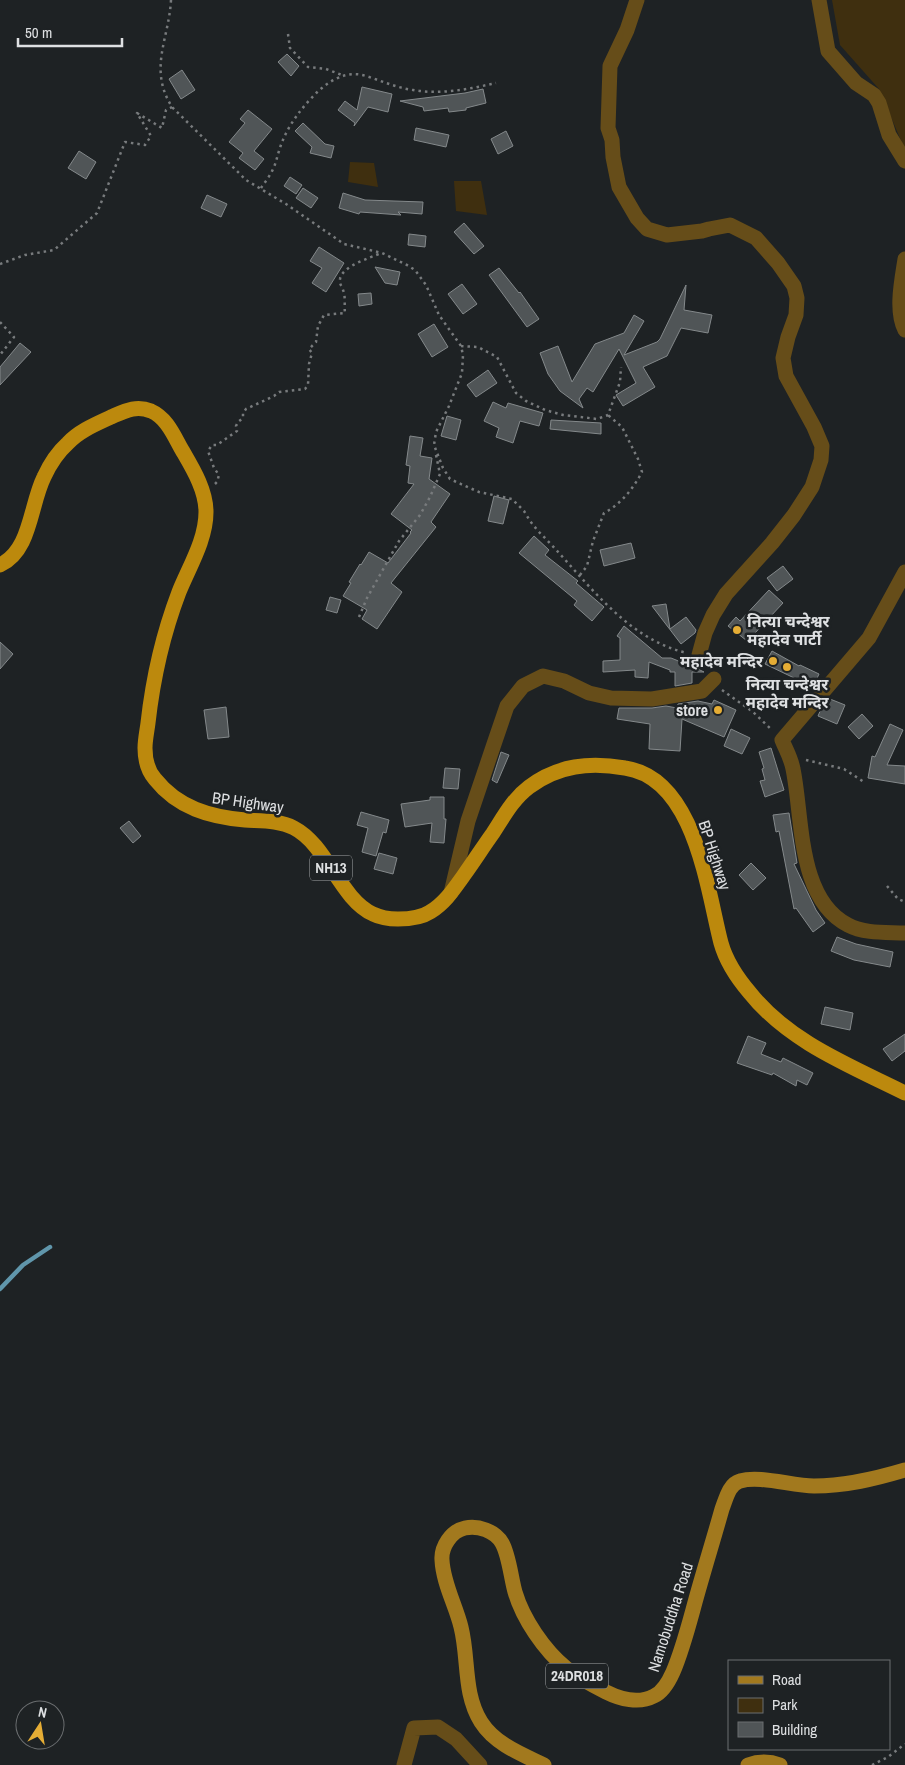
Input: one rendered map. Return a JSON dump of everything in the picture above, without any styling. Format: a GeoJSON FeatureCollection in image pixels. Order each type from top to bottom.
{"type":"FeatureCollection","features":[{"type":"Feature","properties":{"kind":"highway","name":"BP Highway"},"geometry":{"type":"LineString","coordinates":[[0,565],[16,554],[24,538],[43,478],[68,442],[90,427],[130,409],[146,410],[154,413],[162,418],[192,468],[203,490],[206,507],[202,535],[176,601],[161,648],[150,706],[145,749],[147,764],[154,778],[180,801],[201,813],[240,820],[278,822],[294,828],[308,838],[359,905],[372,914],[390,919],[414,918],[428,914],[450,895],[508,808],[526,789],[534,784],[554,772],[571,766],[596,765],[636,770],[647,775],[662,786],[689,825],[705,872],[722,946],[730,964],[746,989],[762,1008],[798,1037],[905,1093]]}},
{"type":"Feature","properties":{"kind":"main road","name":"Namobuddha Road"},"geometry":{"type":"LineString","coordinates":[[544,1765],[506,1746],[492,1736],[481,1722],[472,1703],[461,1629],[444,1575],[442,1559],[445,1545],[453,1534],[465,1528],[481,1528],[492,1533],[502,1543],[518,1600],[548,1650],[566,1669],[584,1682],[610,1694],[629,1700],[644,1700],[655,1696],[665,1686],[673,1673],[722,1509],[729,1490],[738,1481],[753,1479],[812,1486],[840,1485],[870,1480],[905,1470]]}},
{"type":"Feature","properties":{"kind":"main road"},"geometry":{"type":"LineString","coordinates":[[748,1765],[755,1762],[772,1762],[780,1765]]}},
{"type":"Feature","properties":{"kind":"street"},"geometry":{"type":"LineString","coordinates":[[637,0],[627,30],[610,66],[608,128],[612,140],[613,157],[619,187],[637,218],[647,229],[667,235],[702,231],[730,225],[756,238],[778,263],[794,286],[797,298],[796,315],[783,358],[786,376],[814,427],[822,446],[821,460],[812,487],[772,543],[726,594],[709,624],[699,655]]}},
{"type":"Feature","properties":{"kind":"street"},"geometry":{"type":"LineString","coordinates":[[819,0],[828,51],[856,83],[874,95],[879,103],[889,135],[905,160]]}},
{"type":"Feature","properties":{"kind":"street"},"geometry":{"type":"LineString","coordinates":[[905,259],[900,297],[905,330]]}},
{"type":"Feature","properties":{"kind":"street"},"geometry":{"type":"LineString","coordinates":[[905,572],[869,638],[782,740],[790,757],[796,788],[801,836],[814,884],[823,903],[835,916],[849,926],[863,930],[905,933]]}},
{"type":"Feature","properties":{"kind":"street"},"geometry":{"type":"LineString","coordinates":[[450,895],[468,821],[493,747],[508,706],[523,686],[543,676],[564,681],[590,693],[611,698],[652,699],[702,691],[714,679]]}},
{"type":"Feature","properties":{"kind":"street"},"geometry":{"type":"LineString","coordinates":[[404,1765],[414,1728],[438,1727],[456,1739],[480,1765]]}},
{"type":"Feature","properties":{"kind":"path"},"geometry":{"type":"LineString","coordinates":[[171,0],[159,66],[166,97],[172,107],[246,180],[261,188],[344,244],[382,253],[415,270],[426,285],[439,316],[461,346],[463,355],[462,373],[436,432],[434,445],[443,468],[450,479],[479,492],[512,499],[524,511],[538,531],[614,612],[643,634],[668,648],[699,655]]}},
{"type":"Feature","properties":{"kind":"path"},"geometry":{"type":"LineString","coordinates":[[288,34],[290,48],[308,67],[326,69],[342,74],[364,75],[387,84],[413,90],[436,92],[464,90],[496,83]]}},
{"type":"Feature","properties":{"kind":"path"},"geometry":{"type":"LineString","coordinates":[[261,188],[274,167],[288,129],[300,112],[314,94],[342,74]]}},
{"type":"Feature","properties":{"kind":"path"},"geometry":{"type":"LineString","coordinates":[[0,264],[25,255],[54,250],[97,213],[125,142],[145,145],[150,136],[137,112],[162,128],[166,110],[172,107]]}},
{"type":"Feature","properties":{"kind":"path"},"geometry":{"type":"LineString","coordinates":[[203,490],[217,482],[219,475],[208,452],[212,445],[217,445],[237,431],[236,426],[243,418],[243,413],[246,409],[279,392],[305,389],[308,385],[309,364],[312,353],[309,349],[316,342],[318,326],[324,315],[345,313],[345,295],[340,285],[342,275],[350,265],[365,261],[382,253]]}},
{"type":"Feature","properties":{"kind":"path"},"geometry":{"type":"LineString","coordinates":[[0,322],[14,337],[0,356]]}},
{"type":"Feature","properties":{"kind":"path"},"geometry":{"type":"LineString","coordinates":[[461,346],[478,347],[497,356],[516,393],[526,401],[545,410],[563,415],[597,420],[608,416]]}},
{"type":"Feature","properties":{"kind":"path"},"geometry":{"type":"LineString","coordinates":[[608,416],[620,382],[621,366]]}},
{"type":"Feature","properties":{"kind":"path"},"geometry":{"type":"LineString","coordinates":[[580,575],[588,566],[593,541],[604,512],[614,508],[634,486],[642,472],[638,459],[628,443],[622,427],[608,416]]}},
{"type":"Feature","properties":{"kind":"path"},"geometry":{"type":"LineString","coordinates":[[359,617],[367,598],[399,541],[420,515],[430,497],[440,474],[436,451]]}},
{"type":"Feature","properties":{"kind":"path"},"geometry":{"type":"LineString","coordinates":[[714,679],[716,685],[726,694],[753,712],[782,740]]}},
{"type":"Feature","properties":{"kind":"path"},"geometry":{"type":"LineString","coordinates":[[790,757],[844,769],[864,782]]}},
{"type":"Feature","properties":{"kind":"path"},"geometry":{"type":"LineString","coordinates":[[887,886],[898,899],[905,902]]}},
{"type":"Feature","properties":{"kind":"path"},"geometry":{"type":"LineString","coordinates":[[872,1765],[888,1757],[905,1744]]}},
{"type":"Feature","properties":{"kind":"green space"},"geometry":{"type":"Polygon","coordinates":[[[832,0],[905,0],[905,150],[879,89],[840,45],[832,0]]]}},
{"type":"Feature","properties":{"kind":"green space"},"geometry":{"type":"Polygon","coordinates":[[[350,162],[374,163],[378,187],[348,182],[350,162]]]}},
{"type":"Feature","properties":{"kind":"green space"},"geometry":{"type":"Polygon","coordinates":[[[454,181],[481,181],[487,215],[456,211],[454,181]]]}},
{"type":"Feature","properties":{"kind":"building"},"geometry":{"type":"Polygon","coordinates":[[[287,54],[299,66],[291,76],[278,62],[287,54]]]}},
{"type":"Feature","properties":{"kind":"building"},"geometry":{"type":"Polygon","coordinates":[[[182,70],[195,90],[181,99],[169,79],[182,70]]]}},
{"type":"Feature","properties":{"kind":"building"},"geometry":{"type":"Polygon","coordinates":[[[362,87],[392,94],[388,112],[368,107],[354,126],[355,123],[338,110],[345,101],[357,110],[362,87]]]}},
{"type":"Feature","properties":{"kind":"building"},"geometry":{"type":"Polygon","coordinates":[[[483,89],[486,103],[466,108],[466,110],[449,112],[448,108],[424,111],[423,107],[400,101],[465,93],[483,89]]]}},
{"type":"Feature","properties":{"kind":"building"},"geometry":{"type":"Polygon","coordinates":[[[248,110],[272,129],[254,151],[264,159],[255,170],[239,158],[243,153],[229,142],[245,123],[240,119],[248,110]]]}},
{"type":"Feature","properties":{"kind":"building"},"geometry":{"type":"Polygon","coordinates":[[[303,123],[325,144],[334,146],[331,158],[310,153],[312,147],[295,131],[303,123]]]}},
{"type":"Feature","properties":{"kind":"building"},"geometry":{"type":"Polygon","coordinates":[[[416,128],[449,135],[446,147],[414,140],[416,128]]]}},
{"type":"Feature","properties":{"kind":"building"},"geometry":{"type":"Polygon","coordinates":[[[506,131],[513,146],[498,154],[491,139],[506,131]]]}},
{"type":"Feature","properties":{"kind":"building"},"geometry":{"type":"Polygon","coordinates":[[[79,151],[96,162],[86,179],[68,168],[79,151]]]}},
{"type":"Feature","properties":{"kind":"building"},"geometry":{"type":"Polygon","coordinates":[[[290,177],[302,185],[296,194],[284,186],[290,177]]]}},
{"type":"Feature","properties":{"kind":"building"},"geometry":{"type":"Polygon","coordinates":[[[303,188],[318,198],[311,208],[296,198],[303,188]]]}},
{"type":"Feature","properties":{"kind":"building"},"geometry":{"type":"Polygon","coordinates":[[[343,193],[365,200],[423,202],[422,214],[398,212],[401,215],[360,212],[359,214],[339,208],[343,193]]]}},
{"type":"Feature","properties":{"kind":"building"},"geometry":{"type":"Polygon","coordinates":[[[207,195],[227,204],[221,217],[201,208],[207,195]]]}},
{"type":"Feature","properties":{"kind":"building"},"geometry":{"type":"Polygon","coordinates":[[[464,223],[484,246],[474,254],[454,232],[464,223]]]}},
{"type":"Feature","properties":{"kind":"building"},"geometry":{"type":"Polygon","coordinates":[[[409,234],[426,236],[425,247],[408,245],[409,234]]]}},
{"type":"Feature","properties":{"kind":"building"},"geometry":{"type":"Polygon","coordinates":[[[319,247],[344,263],[326,292],[312,283],[322,268],[310,261],[319,247]]]}},
{"type":"Feature","properties":{"kind":"building"},"geometry":{"type":"Polygon","coordinates":[[[375,267],[400,272],[397,285],[385,283],[375,267]]]}},
{"type":"Feature","properties":{"kind":"building"},"geometry":{"type":"Polygon","coordinates":[[[499,268],[520,292],[539,319],[527,327],[489,275],[499,268]]]}},
{"type":"Feature","properties":{"kind":"building"},"geometry":{"type":"Polygon","coordinates":[[[462,284],[477,304],[463,314],[448,294],[462,284]]]}},
{"type":"Feature","properties":{"kind":"building"},"geometry":{"type":"Polygon","coordinates":[[[686,285],[684,310],[712,315],[708,333],[681,328],[667,356],[643,367],[655,387],[623,406],[616,395],[636,383],[619,349],[593,392],[587,388],[579,399],[583,408],[560,391],[548,374],[540,353],[558,346],[572,382],[595,344],[624,333],[634,315],[644,321],[624,355],[657,342],[686,285]]]}},
{"type":"Feature","properties":{"kind":"building"},"geometry":{"type":"Polygon","coordinates":[[[371,293],[372,304],[359,306],[358,294],[371,293]]]}},
{"type":"Feature","properties":{"kind":"building"},"geometry":{"type":"Polygon","coordinates":[[[434,324],[448,347],[432,357],[418,334],[434,324]]]}},
{"type":"Feature","properties":{"kind":"building"},"geometry":{"type":"Polygon","coordinates":[[[20,343],[31,352],[0,385],[0,367],[20,343]]]}},
{"type":"Feature","properties":{"kind":"building"},"geometry":{"type":"Polygon","coordinates":[[[488,370],[497,383],[476,397],[467,385],[488,370]]]}},
{"type":"Feature","properties":{"kind":"building"},"geometry":{"type":"Polygon","coordinates":[[[493,402],[506,408],[508,403],[543,413],[539,426],[520,421],[513,443],[496,437],[499,428],[484,421],[493,402]]]}},
{"type":"Feature","properties":{"kind":"building"},"geometry":{"type":"Polygon","coordinates":[[[447,416],[461,420],[456,440],[441,436],[447,416]]]}},
{"type":"Feature","properties":{"kind":"building"},"geometry":{"type":"Polygon","coordinates":[[[551,420],[601,423],[601,434],[550,429],[551,420]]]}},
{"type":"Feature","properties":{"kind":"building"},"geometry":{"type":"Polygon","coordinates":[[[410,436],[423,438],[420,456],[432,458],[429,479],[450,494],[431,522],[436,527],[391,583],[402,592],[377,629],[362,619],[367,610],[343,596],[351,583],[349,582],[369,552],[388,563],[411,533],[412,530],[391,514],[414,484],[408,483],[410,466],[406,465],[410,436]]]}},
{"type":"Feature","properties":{"kind":"building"},"geometry":{"type":"Polygon","coordinates":[[[494,496],[509,500],[503,524],[488,521],[494,496]]]}},
{"type":"Feature","properties":{"kind":"building"},"geometry":{"type":"Polygon","coordinates":[[[534,536],[549,550],[545,555],[578,581],[576,583],[604,607],[592,621],[574,605],[577,601],[519,553],[534,536]]]}},
{"type":"Feature","properties":{"kind":"building"},"geometry":{"type":"Polygon","coordinates":[[[631,543],[635,558],[604,566],[600,550],[631,543]]]}},
{"type":"Feature","properties":{"kind":"building"},"geometry":{"type":"Polygon","coordinates":[[[783,566],[793,579],[777,591],[767,578],[783,566]]]}},
{"type":"Feature","properties":{"kind":"building"},"geometry":{"type":"Polygon","coordinates":[[[769,590],[783,603],[755,633],[758,635],[751,644],[728,626],[736,617],[740,621],[769,590]]]}},
{"type":"Feature","properties":{"kind":"building"},"geometry":{"type":"Polygon","coordinates":[[[330,597],[341,600],[337,613],[326,610],[330,597]]]}},
{"type":"Feature","properties":{"kind":"building"},"geometry":{"type":"Polygon","coordinates":[[[666,604],[670,629],[686,617],[696,630],[695,633],[681,644],[652,606],[666,604]]]}},
{"type":"Feature","properties":{"kind":"building"},"geometry":{"type":"Polygon","coordinates":[[[624,626],[662,658],[671,658],[686,664],[686,661],[692,661],[692,666],[704,672],[692,672],[692,683],[675,686],[675,672],[670,672],[670,670],[649,662],[648,678],[635,677],[635,670],[603,672],[603,661],[620,660],[620,638],[617,636],[624,626]]]}},
{"type":"Feature","properties":{"kind":"building"},"geometry":{"type":"Polygon","coordinates":[[[0,642],[13,654],[0,669],[0,642]]]}},
{"type":"Feature","properties":{"kind":"building"},"geometry":{"type":"Polygon","coordinates":[[[772,651],[799,666],[819,674],[813,687],[765,664],[772,651]]]}},
{"type":"Feature","properties":{"kind":"building"},"geometry":{"type":"Polygon","coordinates":[[[830,699],[845,705],[837,724],[818,716],[821,709],[830,699]]]}},
{"type":"Feature","properties":{"kind":"building"},"geometry":{"type":"Polygon","coordinates":[[[714,700],[736,710],[724,737],[682,719],[680,751],[649,749],[650,724],[617,719],[619,708],[666,706],[677,708],[678,704],[698,701],[712,704],[714,700]]]}},
{"type":"Feature","properties":{"kind":"building"},"geometry":{"type":"Polygon","coordinates":[[[226,707],[229,737],[208,739],[204,710],[226,707]]]}},
{"type":"Feature","properties":{"kind":"building"},"geometry":{"type":"Polygon","coordinates":[[[862,714],[873,726],[859,739],[848,727],[862,714]]]}},
{"type":"Feature","properties":{"kind":"building"},"geometry":{"type":"Polygon","coordinates":[[[890,724],[903,730],[887,765],[905,766],[905,784],[868,778],[872,756],[875,757],[890,724]]]}},
{"type":"Feature","properties":{"kind":"building"},"geometry":{"type":"Polygon","coordinates":[[[731,729],[750,738],[742,754],[724,746],[731,729]]]}},
{"type":"Feature","properties":{"kind":"building"},"geometry":{"type":"Polygon","coordinates":[[[771,748],[784,790],[765,797],[760,781],[765,780],[762,769],[764,768],[759,752],[771,748]]]}},
{"type":"Feature","properties":{"kind":"building"},"geometry":{"type":"Polygon","coordinates":[[[501,752],[509,755],[497,783],[492,780],[501,752]]]}},
{"type":"Feature","properties":{"kind":"building"},"geometry":{"type":"Polygon","coordinates":[[[445,768],[460,769],[458,789],[443,788],[445,768]]]}},
{"type":"Feature","properties":{"kind":"building"},"geometry":{"type":"Polygon","coordinates":[[[430,797],[444,797],[444,819],[446,819],[444,843],[430,842],[432,823],[405,827],[401,804],[430,800],[430,797]]]}},
{"type":"Feature","properties":{"kind":"building"},"geometry":{"type":"Polygon","coordinates":[[[361,812],[389,820],[386,833],[383,832],[376,856],[362,852],[368,828],[357,825],[361,812]]]}},
{"type":"Feature","properties":{"kind":"building"},"geometry":{"type":"Polygon","coordinates":[[[789,813],[797,863],[794,864],[816,910],[825,923],[813,932],[796,908],[794,909],[779,831],[776,832],[773,815],[789,813]]]}},
{"type":"Feature","properties":{"kind":"building"},"geometry":{"type":"Polygon","coordinates":[[[129,821],[141,836],[133,843],[120,828],[129,821]]]}},
{"type":"Feature","properties":{"kind":"building"},"geometry":{"type":"Polygon","coordinates":[[[379,853],[397,858],[393,874],[374,869],[379,853]]]}},
{"type":"Feature","properties":{"kind":"building"},"geometry":{"type":"Polygon","coordinates":[[[751,863],[766,878],[753,890],[739,875],[751,863]]]}},
{"type":"Feature","properties":{"kind":"building"},"geometry":{"type":"Polygon","coordinates":[[[837,937],[856,944],[893,952],[890,967],[854,960],[831,951],[837,937]]]}},
{"type":"Feature","properties":{"kind":"building"},"geometry":{"type":"Polygon","coordinates":[[[825,1007],[853,1013],[850,1030],[821,1024],[825,1007]]]}},
{"type":"Feature","properties":{"kind":"building"},"geometry":{"type":"Polygon","coordinates":[[[905,1034],[905,1051],[892,1061],[883,1049],[905,1034]]]}},
{"type":"Feature","properties":{"kind":"building"},"geometry":{"type":"Polygon","coordinates":[[[748,1036],[766,1043],[761,1054],[781,1062],[783,1058],[813,1073],[807,1085],[797,1080],[796,1086],[773,1073],[772,1075],[737,1063],[748,1036]]]}},
{"type":"Feature","properties":{"kind":"waterway"},"geometry":{"type":"LineString","coordinates":[[0,1289],[23,1265],[50,1247]]}},
{"type":"Feature","properties":{"kind":"place","name":"नित्या चन्देश्वर महादेव पार्टी"},"geometry":{"type":"Point","coordinates":[737,630]}},
{"type":"Feature","properties":{"kind":"place","name":"महादेव मन्दिर"},"geometry":{"type":"Point","coordinates":[773,661]}},
{"type":"Feature","properties":{"kind":"place","name":"नित्या चन्देश्वर महादेव मन्दिर"},"geometry":{"type":"Point","coordinates":[787,667]}},
{"type":"Feature","properties":{"kind":"place","name":"store"},"geometry":{"type":"Point","coordinates":[718,710]}}]}
